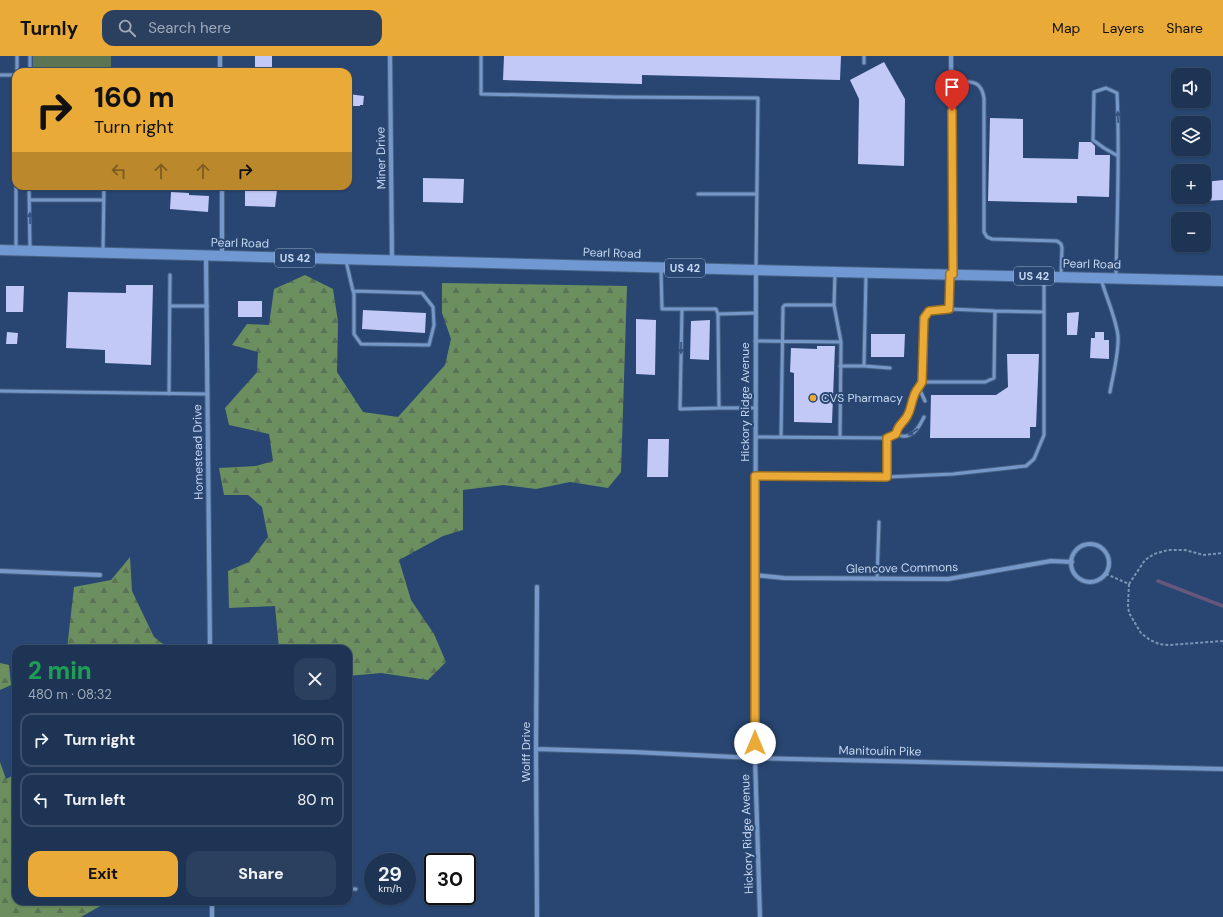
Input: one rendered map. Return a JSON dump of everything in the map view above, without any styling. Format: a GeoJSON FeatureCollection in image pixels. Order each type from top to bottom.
{"type":"FeatureCollection","features":[{"type":"Feature","properties":{"kind":"main road","name":"Pearl Road"},"geometry":{"type":"LineString","coordinates":[[0,250],[661,268],[1223,281]]}},
{"type":"Feature","properties":{"kind":"street"},"geometry":{"type":"LineString","coordinates":[[220,56],[220,68]]}},
{"type":"Feature","properties":{"kind":"street","name":"Miner Drive"},"geometry":{"type":"LineString","coordinates":[[390,56],[392,260]]}},
{"type":"Feature","properties":{"kind":"street"},"geometry":{"type":"LineString","coordinates":[[951,274],[952,56]]}},
{"type":"Feature","properties":{"kind":"street"},"geometry":{"type":"LineString","coordinates":[[222,190],[222,256]]}},
{"type":"Feature","properties":{"kind":"street","name":"Homestead Drive"},"geometry":{"type":"LineString","coordinates":[[206,256],[210,645]]}},
{"type":"Feature","properties":{"kind":"street","name":"Hickory Ridge Avenue"},"geometry":{"type":"LineString","coordinates":[[756,270],[755,758],[760,917]]}},
{"type":"Feature","properties":{"kind":"street"},"geometry":{"type":"LineString","coordinates":[[1086,545],[1097,546],[1102,549],[1109,560],[1109,566],[1106,574],[1103,578],[1097,581],[1085,582],[1079,579],[1072,568],[1072,562],[1076,551],[1086,545]]}},
{"type":"Feature","properties":{"kind":"street","name":"Glencove Commons"},"geometry":{"type":"LineString","coordinates":[[755,575],[784,578],[948,579],[1051,561],[1072,562]]}},
{"type":"Feature","properties":{"kind":"street"},"geometry":{"type":"LineString","coordinates":[[0,571],[100,575]]}},
{"type":"Feature","properties":{"kind":"street","name":"Wolff Drive"},"geometry":{"type":"LineString","coordinates":[[537,587],[537,917]]}},
{"type":"Feature","properties":{"kind":"street","name":"Manitoulin Pike"},"geometry":{"type":"LineString","coordinates":[[536,749],[755,758],[1223,769]]}},
{"type":"Feature","properties":{"kind":"street"},"geometry":{"type":"LineString","coordinates":[[212,905],[212,917]]}},
{"type":"Feature","properties":{"kind":"lane"},"geometry":{"type":"LineString","coordinates":[[17,56],[17,68]]}},
{"type":"Feature","properties":{"kind":"lane"},"geometry":{"type":"LineString","coordinates":[[30,56],[30,68]]}},
{"type":"Feature","properties":{"kind":"lane"},"geometry":{"type":"LineString","coordinates":[[481,56],[481,94],[758,98],[756,270]]}},
{"type":"Feature","properties":{"kind":"lane"},"geometry":{"type":"LineString","coordinates":[[864,56],[864,63]]}},
{"type":"Feature","properties":{"kind":"lane"},"geometry":{"type":"LineString","coordinates":[[0,75],[12,75]]}},
{"type":"Feature","properties":{"kind":"lane"},"geometry":{"type":"LineString","coordinates":[[952,81],[972,82],[980,86],[983,91],[984,232],[987,237],[992,239],[1057,241],[1061,244],[1062,248],[1061,277]]}},
{"type":"Feature","properties":{"kind":"lane"},"geometry":{"type":"LineString","coordinates":[[1116,278],[1119,123],[1117,93],[1106,88],[1094,92],[1093,140],[1118,156]]}},
{"type":"Feature","properties":{"kind":"lane"},"geometry":{"type":"LineString","coordinates":[[16,190],[16,251]]}},
{"type":"Feature","properties":{"kind":"lane"},"geometry":{"type":"LineString","coordinates":[[29,190],[30,251]]}},
{"type":"Feature","properties":{"kind":"lane"},"geometry":{"type":"LineString","coordinates":[[103,253],[104,190]]}},
{"type":"Feature","properties":{"kind":"lane"},"geometry":{"type":"LineString","coordinates":[[698,194],[757,194]]}},
{"type":"Feature","properties":{"kind":"lane"},"geometry":{"type":"LineString","coordinates":[[29,200],[104,200]]}},
{"type":"Feature","properties":{"kind":"lane"},"geometry":{"type":"LineString","coordinates":[[345,259],[353,291],[354,334],[361,344],[429,345],[434,325],[433,307],[422,293],[353,291]]}},
{"type":"Feature","properties":{"kind":"lane"},"geometry":{"type":"LineString","coordinates":[[661,268],[662,309],[716,309],[718,314],[719,408]]}},
{"type":"Feature","properties":{"kind":"lane"},"geometry":{"type":"LineString","coordinates":[[835,272],[834,305],[841,342],[840,438]]}},
{"type":"Feature","properties":{"kind":"lane"},"geometry":{"type":"LineString","coordinates":[[864,366],[866,272]]}},
{"type":"Feature","properties":{"kind":"lane"},"geometry":{"type":"LineString","coordinates":[[949,309],[951,274]]}},
{"type":"Feature","properties":{"kind":"lane"},"geometry":{"type":"LineString","coordinates":[[169,394],[170,275]]}},
{"type":"Feature","properties":{"kind":"lane"},"geometry":{"type":"LineString","coordinates":[[755,476],[887,477],[953,474],[1026,466],[1034,460],[1044,436],[1044,276]]}},
{"type":"Feature","properties":{"kind":"lane"},"geometry":{"type":"LineString","coordinates":[[1100,278],[1116,322],[1118,336],[1118,346],[1110,392]]}},
{"type":"Feature","properties":{"kind":"lane"},"geometry":{"type":"LineString","coordinates":[[781,437],[782,307],[785,305],[834,305]]}},
{"type":"Feature","properties":{"kind":"lane"},"geometry":{"type":"LineString","coordinates":[[170,306],[207,306]]}},
{"type":"Feature","properties":{"kind":"lane"},"geometry":{"type":"LineString","coordinates":[[682,309],[680,409],[756,408]]}},
{"type":"Feature","properties":{"kind":"lane"},"geometry":{"type":"LineString","coordinates":[[896,434],[898,426],[907,418],[913,397],[922,382],[924,318],[929,311],[949,309],[1044,312]]}},
{"type":"Feature","properties":{"kind":"lane"},"geometry":{"type":"LineString","coordinates":[[922,382],[985,382],[994,378],[996,311]]}},
{"type":"Feature","properties":{"kind":"lane"},"geometry":{"type":"LineString","coordinates":[[718,314],[756,313]]}},
{"type":"Feature","properties":{"kind":"lane"},"geometry":{"type":"LineString","coordinates":[[755,341],[841,342]]}},
{"type":"Feature","properties":{"kind":"lane"},"geometry":{"type":"LineString","coordinates":[[840,366],[890,368]]}},
{"type":"Feature","properties":{"kind":"lane"},"geometry":{"type":"LineString","coordinates":[[919,388],[925,400]]}},
{"type":"Feature","properties":{"kind":"lane"},"geometry":{"type":"LineString","coordinates":[[0,391],[208,394]]}},
{"type":"Feature","properties":{"kind":"lane"},"geometry":{"type":"LineString","coordinates":[[756,437],[887,438],[896,434],[905,436],[914,433],[924,417]]}},
{"type":"Feature","properties":{"kind":"lane"},"geometry":{"type":"LineString","coordinates":[[887,438],[887,477]]}},
{"type":"Feature","properties":{"kind":"lane"},"geometry":{"type":"LineString","coordinates":[[877,579],[879,522]]}},
{"type":"Feature","properties":{"kind":"path"},"geometry":{"type":"LineString","coordinates":[[1223,553],[1204,555],[1185,550],[1168,550],[1154,554],[1145,560],[1129,584],[1128,605],[1129,613],[1141,633],[1150,640],[1159,644],[1169,645],[1223,641]]}},
{"type":"Feature","properties":{"kind":"path"},"geometry":{"type":"LineString","coordinates":[[1106,574],[1129,584]]}},
{"type":"Feature","properties":{"kind":"green space"},"geometry":{"type":"Polygon","coordinates":[[[33,56],[111,56],[111,68],[33,68],[33,56]]]}},
{"type":"Feature","properties":{"kind":"green space"},"geometry":{"type":"Polygon","coordinates":[[[305,275],[333,289],[338,322],[337,372],[363,412],[398,417],[445,365],[451,339],[442,313],[442,283],[627,286],[621,472],[608,488],[570,482],[536,489],[503,485],[463,490],[463,530],[443,536],[399,560],[411,600],[434,634],[446,662],[428,680],[381,673],[352,676],[352,645],[279,645],[275,606],[229,608],[228,571],[249,562],[268,537],[262,507],[248,495],[224,495],[219,468],[256,466],[273,461],[269,434],[229,425],[225,408],[257,372],[258,352],[232,345],[247,324],[269,325],[274,289],[305,275]]]}},
{"type":"Feature","properties":{"kind":"green space"},"geometry":{"type":"Polygon","coordinates":[[[130,557],[132,591],[154,637],[165,645],[67,645],[74,587],[111,580],[130,557]]]}},
{"type":"Feature","properties":{"kind":"green space"},"geometry":{"type":"Polygon","coordinates":[[[0,663],[9,665],[11,685],[0,690],[0,663]]]}},
{"type":"Feature","properties":{"kind":"green space"},"geometry":{"type":"Polygon","coordinates":[[[0,762],[6,779],[12,776],[12,905],[102,905],[81,917],[0,917],[0,762]]]}},
{"type":"Feature","properties":{"kind":"building"},"geometry":{"type":"Polygon","coordinates":[[[255,56],[272,56],[272,68],[255,68],[255,56]]]}},
{"type":"Feature","properties":{"kind":"building"},"geometry":{"type":"Polygon","coordinates":[[[504,56],[841,56],[840,80],[642,75],[642,84],[503,80],[504,56]]]}},
{"type":"Feature","properties":{"kind":"building"},"geometry":{"type":"Polygon","coordinates":[[[884,62],[905,99],[904,166],[858,164],[859,99],[850,80],[884,62]]]}},
{"type":"Feature","properties":{"kind":"building"},"geometry":{"type":"Polygon","coordinates":[[[352,94],[364,96],[363,105],[352,106],[352,94]]]}},
{"type":"Feature","properties":{"kind":"building"},"geometry":{"type":"Polygon","coordinates":[[[990,118],[1023,119],[1023,158],[1078,159],[1079,142],[1091,142],[1095,146],[1095,155],[1110,155],[1109,197],[1077,196],[1077,203],[988,201],[990,118]]]}},
{"type":"Feature","properties":{"kind":"building"},"geometry":{"type":"Polygon","coordinates":[[[423,178],[464,179],[463,203],[423,202],[423,178]]]}},
{"type":"Feature","properties":{"kind":"building"},"geometry":{"type":"Polygon","coordinates":[[[1223,180],[1223,200],[1211,201],[1211,181],[1223,180]]]}},
{"type":"Feature","properties":{"kind":"building"},"geometry":{"type":"Polygon","coordinates":[[[245,190],[277,190],[275,207],[245,206],[245,190]]]}},
{"type":"Feature","properties":{"kind":"building"},"geometry":{"type":"Polygon","coordinates":[[[171,192],[209,196],[208,212],[170,209],[171,192]]]}},
{"type":"Feature","properties":{"kind":"building"},"geometry":{"type":"Polygon","coordinates":[[[126,285],[153,285],[151,365],[105,363],[105,350],[66,348],[68,292],[126,293],[126,285]]]}},
{"type":"Feature","properties":{"kind":"building"},"geometry":{"type":"Polygon","coordinates":[[[6,286],[24,286],[23,312],[6,312],[6,286]]]}},
{"type":"Feature","properties":{"kind":"building"},"geometry":{"type":"Polygon","coordinates":[[[238,301],[262,301],[262,317],[238,317],[238,301]]]}},
{"type":"Feature","properties":{"kind":"building"},"geometry":{"type":"Polygon","coordinates":[[[363,310],[426,313],[425,333],[362,329],[363,310]]]}},
{"type":"Feature","properties":{"kind":"building"},"geometry":{"type":"Polygon","coordinates":[[[1079,312],[1077,335],[1067,335],[1067,313],[1079,312]]]}},
{"type":"Feature","properties":{"kind":"building"},"geometry":{"type":"Polygon","coordinates":[[[636,319],[656,320],[655,375],[636,374],[636,319]]]}},
{"type":"Feature","properties":{"kind":"building"},"geometry":{"type":"Polygon","coordinates":[[[710,320],[709,360],[690,359],[691,321],[710,320]]]}},
{"type":"Feature","properties":{"kind":"building"},"geometry":{"type":"Polygon","coordinates":[[[7,332],[18,333],[17,344],[6,344],[7,332]]]}},
{"type":"Feature","properties":{"kind":"building"},"geometry":{"type":"Polygon","coordinates":[[[1095,332],[1104,332],[1104,340],[1109,340],[1109,359],[1090,358],[1091,338],[1095,338],[1095,332]]]}},
{"type":"Feature","properties":{"kind":"building"},"geometry":{"type":"Polygon","coordinates":[[[871,334],[905,334],[904,357],[871,357],[871,334]]]}},
{"type":"Feature","properties":{"kind":"building","name":"CVS Pharmacy"},"geometry":{"type":"Polygon","coordinates":[[[817,346],[835,346],[832,423],[794,422],[794,373],[790,372],[791,348],[817,349],[817,346]]]}},
{"type":"Feature","properties":{"kind":"building"},"geometry":{"type":"Polygon","coordinates":[[[1007,354],[1039,354],[1036,427],[1030,427],[1030,438],[930,438],[931,395],[996,395],[1008,387],[1007,354]]]}},
{"type":"Feature","properties":{"kind":"building"},"geometry":{"type":"Polygon","coordinates":[[[648,439],[669,439],[668,477],[647,477],[648,439]]]}},
{"type":"Feature","properties":{"kind":"waterway"},"geometry":{"type":"LineString","coordinates":[[1158,581],[1223,606]]}},
{"type":"Feature","properties":{"kind":"place","name":"CVS Pharmacy"},"geometry":{"type":"Point","coordinates":[813,398]}},
{"type":"Feature","properties":{"kind":"route"},"geometry":{"type":"LineString","coordinates":[[755,743],[755,476],[887,477],[887,438],[896,434],[898,426],[907,418],[913,397],[922,382],[924,318],[929,311],[949,309],[950,274],[953,274],[952,111]]}}]}
